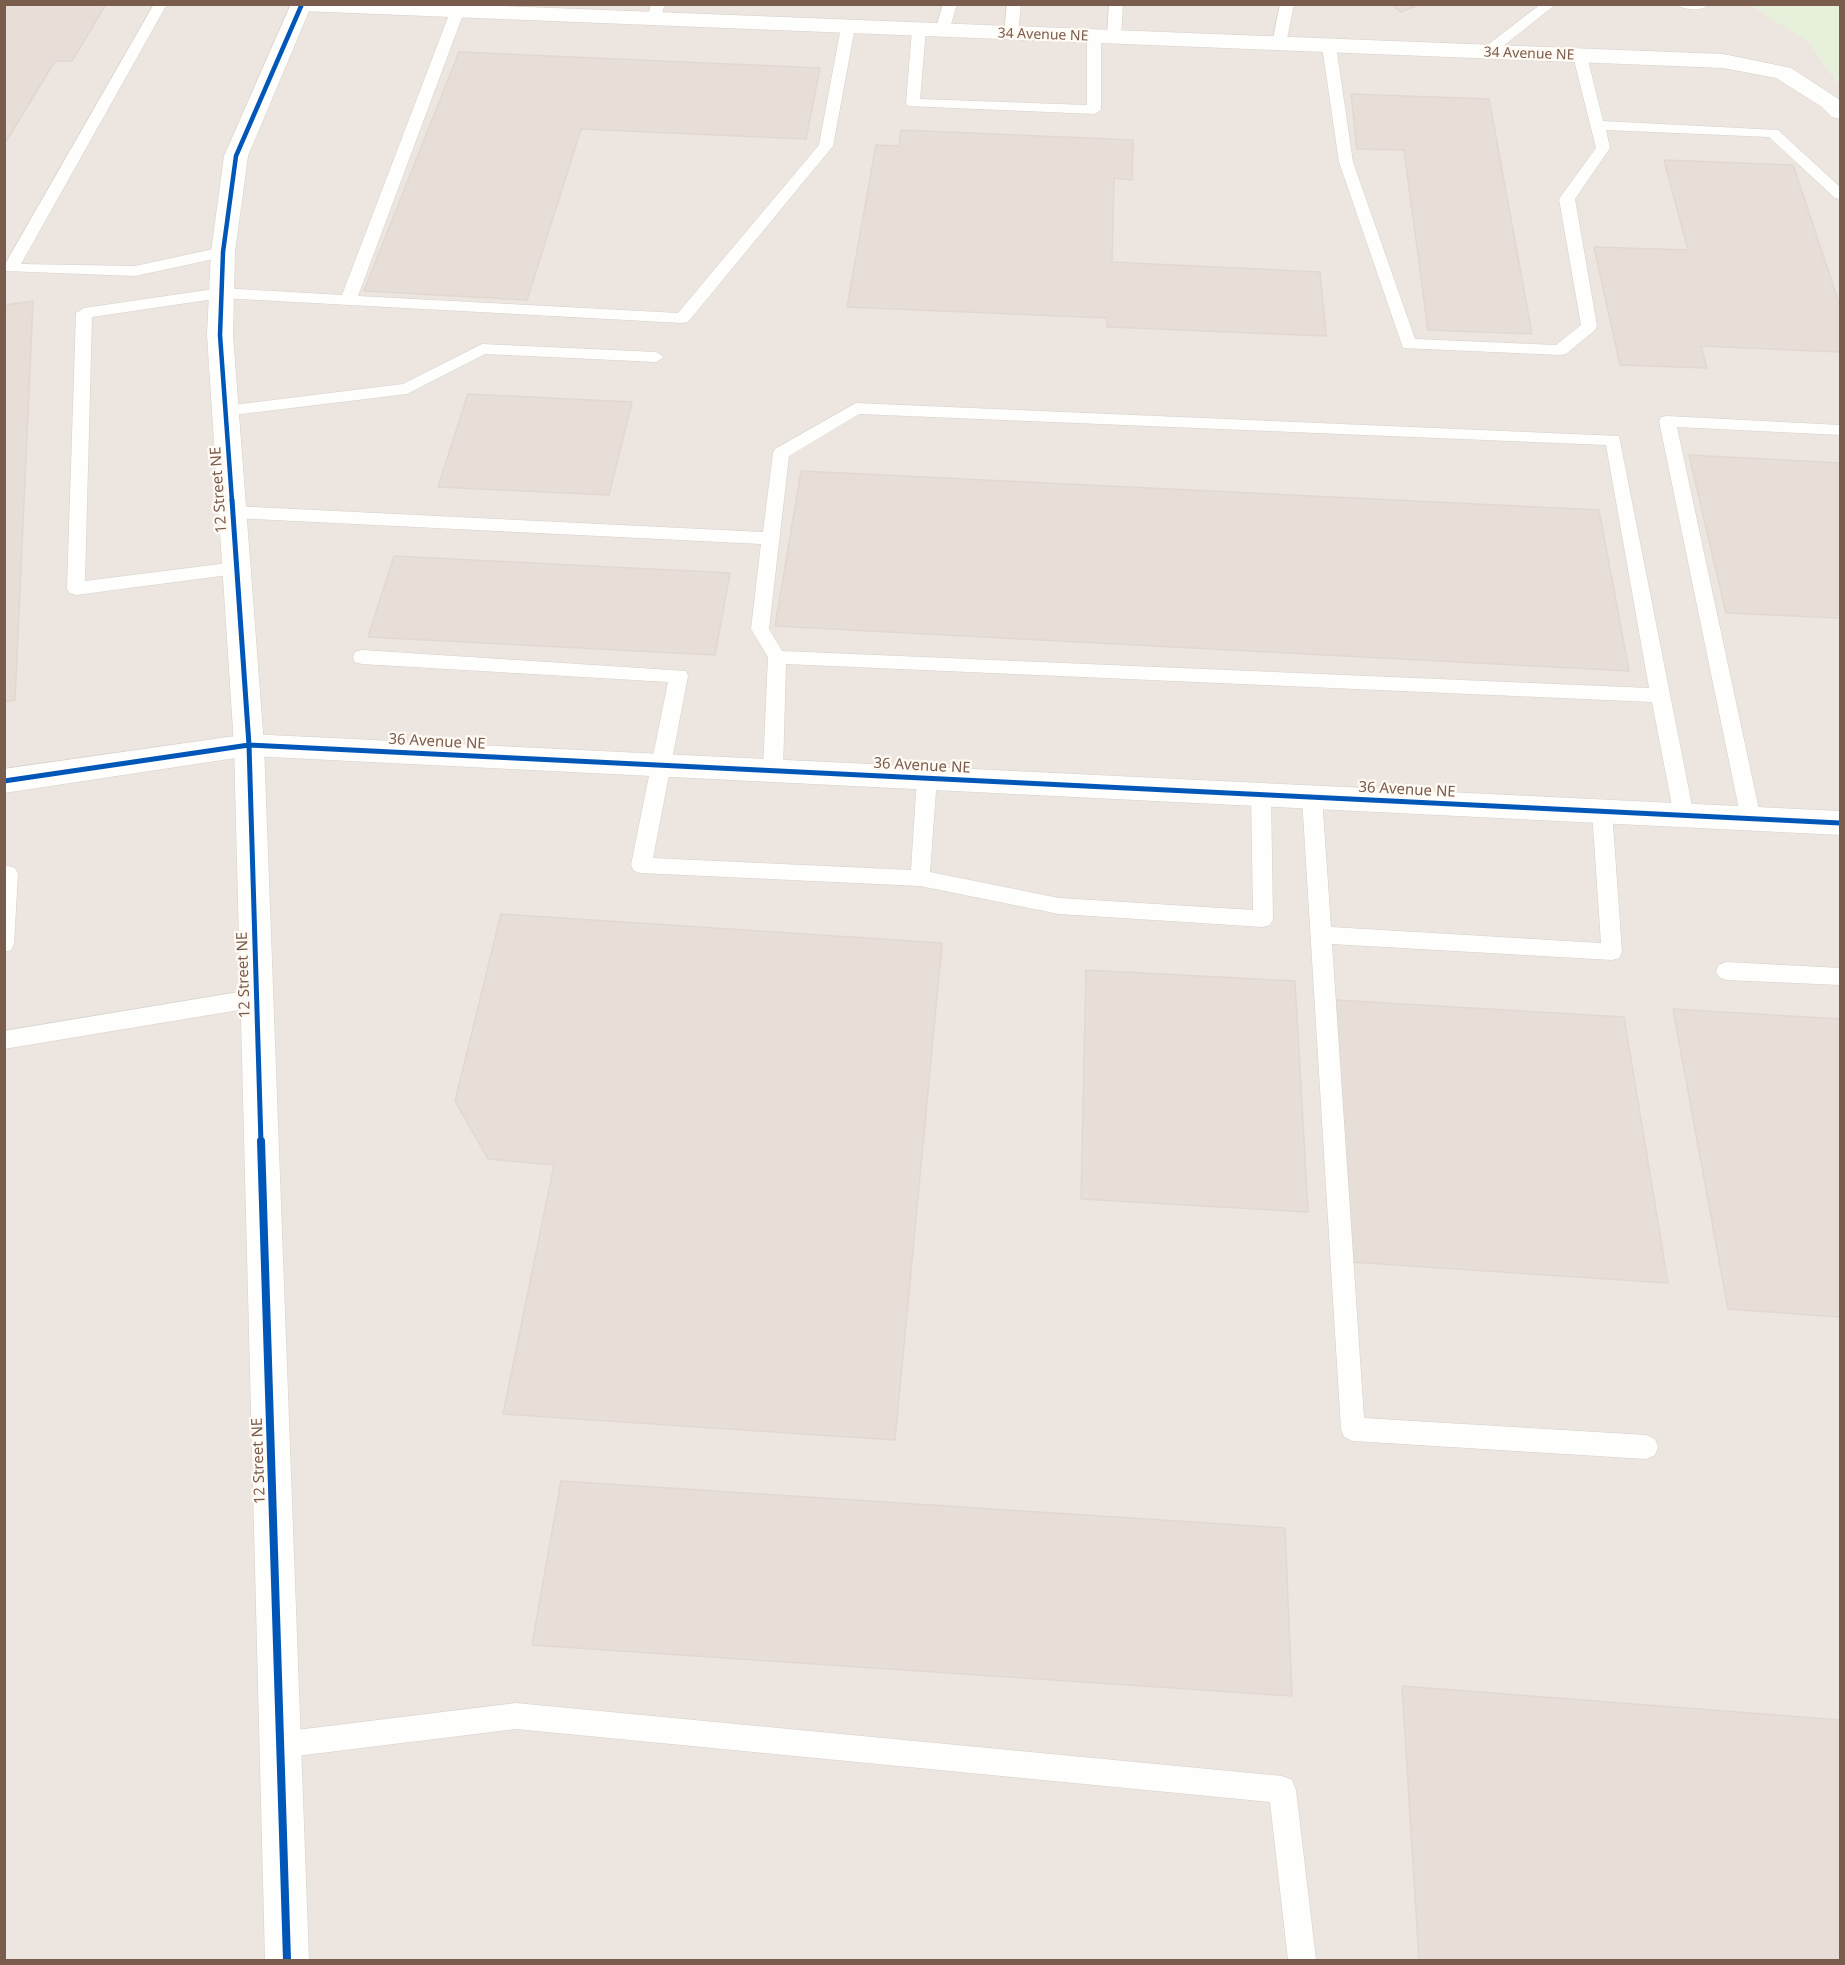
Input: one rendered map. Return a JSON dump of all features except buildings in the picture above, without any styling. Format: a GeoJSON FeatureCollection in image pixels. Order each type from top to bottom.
{"type":"FeatureCollection","features":[{"type":"Feature","properties":{"kind":"street","name":"12 Street NE"},"geometry":{"type":"LineString","coordinates":[[287,1960],[249,745],[220,335],[223,252],[236,156],[302,5]]}},
{"type":"Feature","properties":{"kind":"street","name":"34 Avenue NE"},"geometry":{"type":"LineString","coordinates":[[302,5],[458,12],[656,12],[848,27],[1723,62],[1783,74],[1830,102],[1840,112]]}},
{"type":"Feature","properties":{"kind":"street","name":"36 Avenue NE"},"geometry":{"type":"LineString","coordinates":[[4,780],[249,745],[1840,823]]}},
{"type":"Feature","properties":{"kind":"lane"},"geometry":{"type":"LineString","coordinates":[[161,4],[11,268],[135,271],[223,252]]}},
{"type":"Feature","properties":{"kind":"lane"},"geometry":{"type":"LineString","coordinates":[[942,31],[950,4]]}},
{"type":"Feature","properties":{"kind":"lane"},"geometry":{"type":"LineString","coordinates":[[1011,33],[1014,4]]}},
{"type":"Feature","properties":{"kind":"lane"},"geometry":{"type":"LineString","coordinates":[[920,30],[914,103],[1094,110],[1104,37],[1116,4]]}},
{"type":"Feature","properties":{"kind":"lane"},"geometry":{"type":"LineString","coordinates":[[1279,44],[1287,4]]}},
{"type":"Feature","properties":{"kind":"lane"},"geometry":{"type":"LineString","coordinates":[[1487,52],[1550,4]]}},
{"type":"Feature","properties":{"kind":"lane"},"geometry":{"type":"LineString","coordinates":[[1683,4],[1701,5]]}},
{"type":"Feature","properties":{"kind":"lane"},"geometry":{"type":"LineString","coordinates":[[348,300],[458,12]]}},
{"type":"Feature","properties":{"kind":"lane"},"geometry":{"type":"LineString","coordinates":[[236,568],[76,589],[84,313],[222,293],[682,318],[826,146],[848,27]]}},
{"type":"Feature","properties":{"kind":"lane"},"geometry":{"type":"LineString","coordinates":[[1329,46],[1346,162],[1409,344],[1560,350],[1589,326],[1567,199],[1603,148],[1580,56]]}},
{"type":"Feature","properties":{"kind":"lane"},"geometry":{"type":"LineString","coordinates":[[1598,124],[1773,133],[1840,195]]}},
{"type":"Feature","properties":{"kind":"lane"},"geometry":{"type":"LineString","coordinates":[[225,411],[407,389],[482,349],[656,357]]}},
{"type":"Feature","properties":{"kind":"lane"},"geometry":{"type":"LineString","coordinates":[[774,770],[777,657],[760,629],[781,453],[856,408],[1613,440],[1684,816]]}},
{"type":"Feature","properties":{"kind":"lane"},"geometry":{"type":"LineString","coordinates":[[1751,819],[1667,421],[1840,430]]}},
{"type":"Feature","properties":{"kind":"lane"},"geometry":{"type":"LineString","coordinates":[[233,513],[771,538]]}},
{"type":"Feature","properties":{"kind":"lane"},"geometry":{"type":"LineString","coordinates":[[362,657],[679,676],[641,865],[920,878],[1059,906],[1263,919],[1261,794]]}},
{"type":"Feature","properties":{"kind":"lane"},"geometry":{"type":"LineString","coordinates":[[777,657],[1660,695]]}},
{"type":"Feature","properties":{"kind":"lane"},"geometry":{"type":"LineString","coordinates":[[920,878],[927,778]]}},
{"type":"Feature","properties":{"kind":"lane"},"geometry":{"type":"LineString","coordinates":[[1312,797],[1353,1429],[1646,1446]]}},
{"type":"Feature","properties":{"kind":"lane"},"geometry":{"type":"LineString","coordinates":[[1322,936],[1611,952],[1602,811]]}},
{"type":"Feature","properties":{"kind":"lane"},"geometry":{"type":"LineString","coordinates":[[4,944],[8,874]]}},
{"type":"Feature","properties":{"kind":"lane"},"geometry":{"type":"LineString","coordinates":[[1726,971],[1840,977]]}},
{"type":"Feature","properties":{"kind":"lane"},"geometry":{"type":"LineString","coordinates":[[4,1040],[257,998]]}},
{"type":"Feature","properties":{"kind":"lane"},"geometry":{"type":"LineString","coordinates":[[280,1745],[516,1716],[1282,1791],[1302,1960]]}},
{"type":"Feature","properties":{"kind":"shaded area"},"geometry":{"type":"Polygon","coordinates":[[[1749,4],[1808,41],[1840,86],[1840,1960],[5,1960],[5,5],[1749,4]]]}},
{"type":"Feature","properties":{"kind":"green space"},"geometry":{"type":"Polygon","coordinates":[[[1749,5],[1840,5],[1840,86],[1808,41],[1749,5]]]}},
{"type":"Feature","properties":{"kind":"cycle path"},"geometry":{"type":"LineString","coordinates":[[287,1960],[249,745],[220,335],[223,252],[236,156],[302,4]]}},
{"type":"Feature","properties":{"kind":"cycle path"},"geometry":{"type":"LineString","coordinates":[[4,781],[249,745],[1840,823]]}}]}
